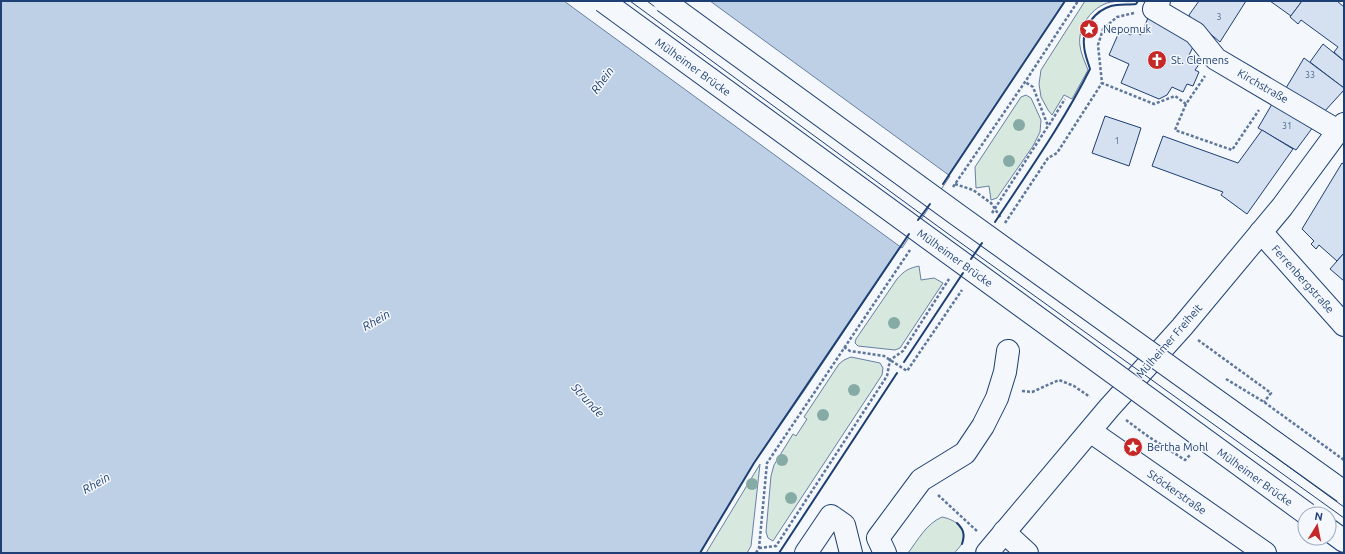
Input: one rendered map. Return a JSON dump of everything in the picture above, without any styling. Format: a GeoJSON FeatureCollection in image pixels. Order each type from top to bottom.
{"type":"FeatureCollection","features":[{"type":"Feature","properties":{"kind":"main road","name":"Mülheimer Brücke"},"geometry":{"type":"LineString","coordinates":[[603,1],[1297,507]]}},
{"type":"Feature","properties":{"kind":"main road"},"geometry":{"type":"LineString","coordinates":[[664,1],[955,213],[1344,492]]}},
{"type":"Feature","properties":{"kind":"main road"},"geometry":{"type":"LineString","coordinates":[[679,1],[1002,237],[1344,480]]}},
{"type":"Feature","properties":{"kind":"main road","name":"Kirchstraße"},"geometry":{"type":"LineString","coordinates":[[1157,5],[1195,33],[1216,59],[1272,91],[1341,127]]}},
{"type":"Feature","properties":{"kind":"main road","name":"Mülheimer Freiheit"},"geometry":{"type":"LineString","coordinates":[[987,553],[1090,431],[1182,327],[1282,207],[1341,127]]}},
{"type":"Feature","properties":{"kind":"main road","name":"Ferrenbergstraße"},"geometry":{"type":"LineString","coordinates":[[1261,232],[1344,325]]}},
{"type":"Feature","properties":{"kind":"main road"},"geometry":{"type":"LineString","coordinates":[[885,553],[878,538],[921,480],[965,453],[983,426],[997,398],[1005,372],[1008,351]]}},
{"type":"Feature","properties":{"kind":"main road","name":"Stöckerstraße"},"geometry":{"type":"LineString","coordinates":[[1090,431],[1264,553]]}},
{"type":"Feature","properties":{"kind":"main road"},"geometry":{"type":"LineString","coordinates":[[806,553],[831,516],[844,525],[851,553]]}},
{"type":"Feature","properties":{"kind":"main road"},"geometry":{"type":"LineString","coordinates":[[1004,532],[1027,553]]}},
{"type":"Feature","properties":{"kind":"path"},"geometry":{"type":"LineString","coordinates":[[950,192],[1078,1]]}},
{"type":"Feature","properties":{"kind":"path"},"geometry":{"type":"LineString","coordinates":[[1048,158],[1057,153],[1102,83],[1098,45],[1103,29],[1117,17],[1157,5]]}},
{"type":"Feature","properties":{"kind":"path"},"geometry":{"type":"LineString","coordinates":[[1216,59],[1186,104],[1175,130],[1232,150],[1272,91]]}},
{"type":"Feature","properties":{"kind":"path"},"geometry":{"type":"LineString","coordinates":[[1025,82],[1033,87],[1048,126]]}},
{"type":"Feature","properties":{"kind":"path"},"geometry":{"type":"LineString","coordinates":[[1102,83],[1154,104],[1175,96],[1186,104]]}},
{"type":"Feature","properties":{"kind":"path"},"geometry":{"type":"LineString","coordinates":[[1006,190],[1065,99]]}},
{"type":"Feature","properties":{"kind":"path"},"geometry":{"type":"LineString","coordinates":[[756,553],[759,548],[767,463],[915,244]]}},
{"type":"Feature","properties":{"kind":"path"},"geometry":{"type":"LineString","coordinates":[[844,347],[850,351],[884,356],[908,371]]}},
{"type":"Feature","properties":{"kind":"path"},"geometry":{"type":"LineString","coordinates":[[1208,347],[1271,393],[1264,402]]}},
{"type":"Feature","properties":{"kind":"path"},"geometry":{"type":"LineString","coordinates":[[759,548],[776,546],[887,376],[890,360]]}},
{"type":"Feature","properties":{"kind":"path"},"geometry":{"type":"LineString","coordinates":[[999,390],[1032,392],[1059,380],[1074,386],[1085,394]]}},
{"type":"Feature","properties":{"kind":"path"},"geometry":{"type":"LineString","coordinates":[[1110,408],[1149,437],[1185,460],[1191,454]]}},
{"type":"Feature","properties":{"kind":"path"},"geometry":{"type":"LineString","coordinates":[[921,480],[975,529]]}},
{"type":"Feature","properties":{"kind":"shaded area"},"geometry":{"type":"Polygon","coordinates":[[[1085,1],[1114,1],[1104,4],[1098,8],[1087,18],[1083,25],[1080,46],[1088,70],[1072,99],[1064,95],[1052,115],[1041,97],[1039,84],[1041,70],[1085,1]]]}},
{"type":"Feature","properties":{"kind":"shaded area"},"geometry":{"type":"Polygon","coordinates":[[[1114,1],[1135,1],[1129,2],[1114,1]]]}},
{"type":"Feature","properties":{"kind":"shaded area"},"geometry":{"type":"Polygon","coordinates":[[[1026,95],[1031,98],[1041,120],[1040,132],[1033,146],[997,198],[991,200],[989,186],[976,188],[975,167],[1021,97],[1026,95]]]}},
{"type":"Feature","properties":{"kind":"shaded area"},"geometry":{"type":"Polygon","coordinates":[[[919,266],[921,280],[934,278],[943,283],[900,348],[895,350],[858,346],[855,343],[856,339],[897,279],[907,270],[919,266]]]}},
{"type":"Feature","properties":{"kind":"shaded area"},"geometry":{"type":"Polygon","coordinates":[[[851,357],[880,363],[883,368],[882,375],[773,541],[768,538],[766,532],[771,476],[774,465],[793,434],[796,436],[807,419],[804,417],[839,364],[851,357]]]}},
{"type":"Feature","properties":{"kind":"shaded area"},"geometry":{"type":"Polygon","coordinates":[[[760,464],[751,546],[747,553],[706,553],[760,464]]]}},
{"type":"Feature","properties":{"kind":"shaded area"},"geometry":{"type":"Polygon","coordinates":[[[942,517],[958,524],[963,531],[964,535],[962,542],[957,550],[954,553],[908,553],[927,528],[942,517]]]}},
{"type":"Feature","properties":{"kind":"water"},"geometry":{"type":"Polygon","coordinates":[[[1,1],[1065,1],[804,391],[754,463],[700,553],[1,553],[1,1]]]}},
{"type":"Feature","properties":{"kind":"pier"},"geometry":{"type":"Polygon","coordinates":[[[564,1],[710,1],[950,176],[902,248],[564,1]]]}},
{"type":"Feature","properties":{"kind":"building"},"geometry":{"type":"Polygon","coordinates":[[[1199,1],[1246,1],[1220,42],[1190,17],[1189,15],[1199,1]]]}},
{"type":"Feature","properties":{"kind":"building"},"geometry":{"type":"Polygon","coordinates":[[[1270,1],[1302,1],[1291,16],[1270,1]]]}},
{"type":"Feature","properties":{"kind":"building"},"geometry":{"type":"Polygon","coordinates":[[[1302,1],[1337,1],[1344,7],[1344,61],[1334,52],[1338,47],[1301,20],[1298,24],[1290,17],[1302,1]]]}},
{"type":"Feature","properties":{"kind":"building","name":"St. Clemens"},"geometry":{"type":"Polygon","coordinates":[[[1148,18],[1189,37],[1193,47],[1188,57],[1200,63],[1195,70],[1199,72],[1193,86],[1187,84],[1183,92],[1172,87],[1167,95],[1159,99],[1121,83],[1129,64],[1109,55],[1120,30],[1131,35],[1133,31],[1141,35],[1148,18]]]}},
{"type":"Feature","properties":{"kind":"building"},"geometry":{"type":"Polygon","coordinates":[[[1323,44],[1344,61],[1344,88],[1310,62],[1323,44]]]}},
{"type":"Feature","properties":{"kind":"building"},"geometry":{"type":"Polygon","coordinates":[[[1304,58],[1344,88],[1344,90],[1323,113],[1286,88],[1304,58]]]}},
{"type":"Feature","properties":{"kind":"building"},"geometry":{"type":"Polygon","coordinates":[[[1275,99],[1316,123],[1296,150],[1258,128],[1275,99]]]}},
{"type":"Feature","properties":{"kind":"building"},"geometry":{"type":"Polygon","coordinates":[[[1105,116],[1141,128],[1129,166],[1092,153],[1105,116]]]}},
{"type":"Feature","properties":{"kind":"building"},"geometry":{"type":"Polygon","coordinates":[[[1262,130],[1293,149],[1247,214],[1221,195],[1223,192],[1152,166],[1163,136],[1238,163],[1262,130]]]}},
{"type":"Feature","properties":{"kind":"building"},"geometry":{"type":"Polygon","coordinates":[[[1342,163],[1344,164],[1344,253],[1337,261],[1319,245],[1316,249],[1311,244],[1314,241],[1302,229],[1342,163]]]}},
{"type":"Feature","properties":{"kind":"building"},"geometry":{"type":"Polygon","coordinates":[[[1344,253],[1344,281],[1330,269],[1344,253]]]}},
{"type":"Feature","properties":{"kind":"tram line"},"geometry":{"type":"LineString","coordinates":[[630,1],[947,233],[1344,518]]}},
{"type":"Feature","properties":{"kind":"tram line"},"geometry":{"type":"LineString","coordinates":[[647,1],[1344,507]]}},
{"type":"Feature","properties":{"kind":"wall"},"geometry":{"type":"LineString","coordinates":[[943,184],[1065,1]]}},
{"type":"Feature","properties":{"kind":"wall"},"geometry":{"type":"LineString","coordinates":[[995,222],[1057,128],[1090,69],[1084,45],[1087,26],[1095,16],[1105,8],[1114,5],[1136,4],[1138,1]]}},
{"type":"Feature","properties":{"kind":"wall"},"geometry":{"type":"LineString","coordinates":[[918,220],[930,204]]}},
{"type":"Feature","properties":{"kind":"wall"},"geometry":{"type":"LineString","coordinates":[[700,553],[754,463],[909,234]]}},
{"type":"Feature","properties":{"kind":"wall"},"geometry":{"type":"LineString","coordinates":[[971,259],[982,243]]}},
{"type":"Feature","properties":{"kind":"wall"},"geometry":{"type":"LineString","coordinates":[[904,362],[963,273]]}},
{"type":"Feature","properties":{"kind":"wall"},"geometry":{"type":"LineString","coordinates":[[779,553],[897,373]]}},
{"type":"Feature","properties":{"kind":"wall"},"geometry":{"type":"LineString","coordinates":[[957,523],[963,533],[962,544]]}},
{"type":"Feature","properties":{"kind":"place","name":"Nepomuk"},"geometry":{"type":"Point","coordinates":[1089,29]}},
{"type":"Feature","properties":{"kind":"place","name":"St. Clemens"},"geometry":{"type":"Point","coordinates":[1157,60]}},
{"type":"Feature","properties":{"kind":"place","name":"Bertha Mohl"},"geometry":{"type":"Point","coordinates":[1133,447]}},
{"type":"Feature","properties":{"kind":"water label","name":"Rhein"},"geometry":{"type":"Point","coordinates":[602,80]}},
{"type":"Feature","properties":{"kind":"water label","name":"Rhein"},"geometry":{"type":"Point","coordinates":[376,320]}},
{"type":"Feature","properties":{"kind":"water label","name":"Strunde"},"geometry":{"type":"Point","coordinates":[588,400]}},
{"type":"Feature","properties":{"kind":"water label","name":"Rhein"},"geometry":{"type":"Point","coordinates":[96,483]}}]}
